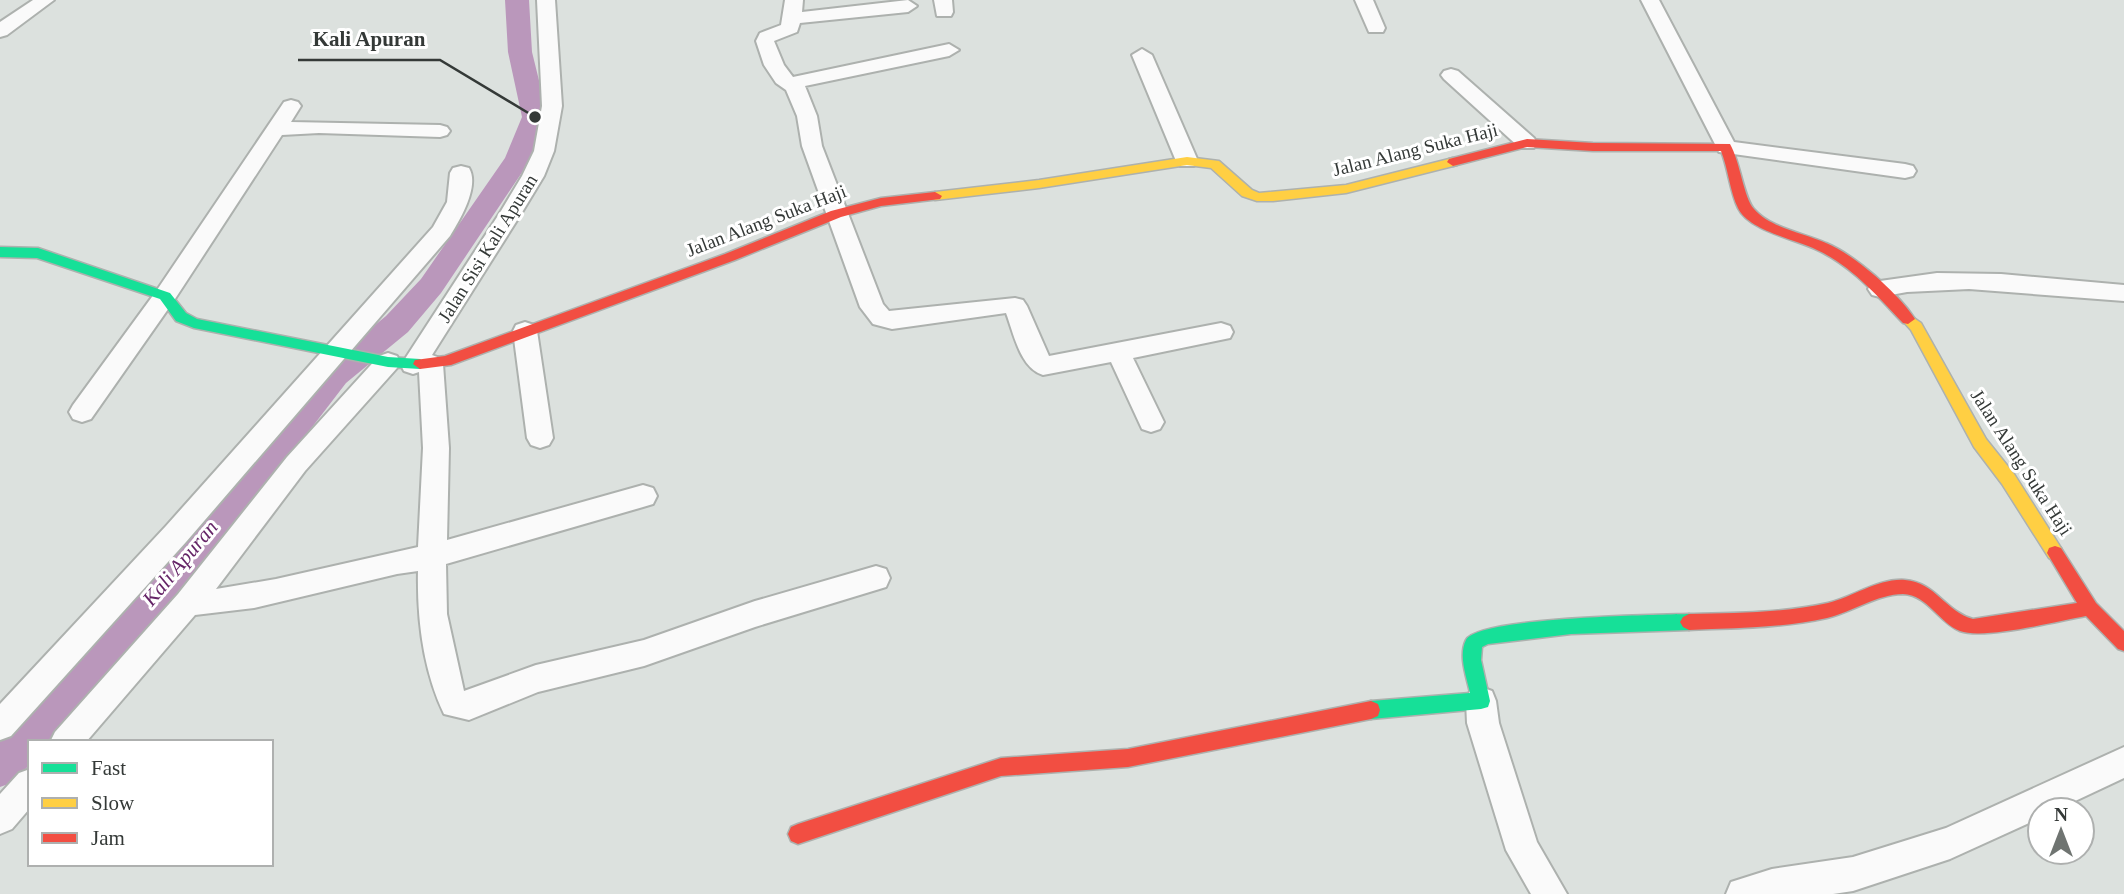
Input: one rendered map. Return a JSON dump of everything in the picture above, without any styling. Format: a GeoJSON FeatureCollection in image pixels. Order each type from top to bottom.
{"type":"FeatureCollection","features":[{"type":"Feature","properties":{"kind":"street"},"geometry":{"type":"LineString","coordinates":[[0,31],[45,0]]}},
{"type":"Feature","properties":{"kind":"street"},"geometry":{"type":"LineString","coordinates":[[1364,0],[1376,28]]}},
{"type":"Feature","properties":{"kind":"street"},"geometry":{"type":"LineString","coordinates":[[1650,0],[1726,147],[1905,171]]}},
{"type":"Feature","properties":{"kind":"street","name":"Jalan Sisi Kali Apuran"},"geometry":{"type":"LineString","coordinates":[[68,740],[188,603],[296,464],[402,363],[533,176],[544,151],[552,106],[550,1]]}},
{"type":"Feature","properties":{"kind":"street"},"geometry":{"type":"LineString","coordinates":[[908,6],[793,9],[788,31],[765,39],[774,65],[788,83],[795,87],[807,116],[812,146],[836,214],[872,307],[880,318],[892,320],[1006,305],[1017,310],[1034,355],[1043,366],[1221,332]]}},
{"type":"Feature","properties":{"kind":"street"},"geometry":{"type":"LineString","coordinates":[[788,83],[949,50]]}},
{"type":"Feature","properties":{"kind":"street"},"geometry":{"type":"LineString","coordinates":[[1142,55],[1187,162]]}},
{"type":"Feature","properties":{"kind":"street"},"geometry":{"type":"LineString","coordinates":[[1451,75],[1527,143]]}},
{"type":"Feature","properties":{"kind":"street"},"geometry":{"type":"LineString","coordinates":[[82,412],[165,296],[291,106]]}},
{"type":"Feature","properties":{"kind":"street"},"geometry":{"type":"LineString","coordinates":[[278,129],[319,127],[439,131]]}},
{"type":"Feature","properties":{"kind":"street","name":"Jalan Alang Suka Haji"},"geometry":{"type":"LineString","coordinates":[[402,363],[446,361],[730,257],[836,214],[881,202],[1039,184],[1187,162],[1215,164],[1247,193],[1257,197],[1273,197],[1346,189],[1527,143],[1593,147],[1726,147],[1735,169],[1744,207],[1756,220],[1824,247],[1859,269],[1916,327],[1980,443],[2008,479],[2090,608],[2124,643]]}},
{"type":"Feature","properties":{"kind":"street"},"geometry":{"type":"LineString","coordinates":[[0,726],[343,352],[442,231],[458,202],[461,173]]}},
{"type":"Feature","properties":{"kind":"street"},"geometry":{"type":"LineString","coordinates":[[0,252],[38,253],[165,296],[181,317],[194,323],[402,363],[436,448],[432,614],[449,692],[455,704],[469,706],[536,679],[644,653],[755,614],[876,578]]}},
{"type":"Feature","properties":{"kind":"street"},"geometry":{"type":"LineString","coordinates":[[1880,289],[1909,283],[1959,281],[2124,293]]}},
{"type":"Feature","properties":{"kind":"street"},"geometry":{"type":"LineString","coordinates":[[525,331],[540,438]]}},
{"type":"Feature","properties":{"kind":"street"},"geometry":{"type":"LineString","coordinates":[[1119,352],[1151,422]]}},
{"type":"Feature","properties":{"kind":"street"},"geometry":{"type":"LineString","coordinates":[[188,603],[217,602],[266,593],[432,556],[643,496]]}},
{"type":"Feature","properties":{"kind":"street"},"geometry":{"type":"LineString","coordinates":[[1550,894],[1523,849],[1483,723],[1472,652],[1474,643],[1485,637],[1571,626],[1779,619],[1831,610],[1902,586],[1922,589],[1954,619],[1965,626],[1973,627],[2090,608]]}},
{"type":"Feature","properties":{"kind":"street"},"geometry":{"type":"LineString","coordinates":[[798,834],[1001,767],[1128,758],[1371,710],[1481,701]]}},
{"type":"Feature","properties":{"kind":"street"},"geometry":{"type":"LineString","coordinates":[[1743,894],[1772,886],[1853,873],[1950,843],[2124,762]]}},
{"type":"Feature","properties":{"kind":"street"},"geometry":{"type":"LineString","coordinates":[[0,818],[28,785]]}},
{"type":"Feature","properties":{"kind":"waterway","name":"Kali Apuran"},"geometry":{"type":"LineString","coordinates":[[0,768],[102,657],[251,481],[335,375],[397,324],[431,286],[518,159],[535,117],[520,52],[517,0]]}},
{"type":"Feature","properties":{"kind":"traffic: fast"},"geometry":{"type":"LineString","coordinates":[[0,252],[38,253],[165,296],[181,317],[194,323],[388,362],[420,364]]}},
{"type":"Feature","properties":{"kind":"traffic: fast"},"geometry":{"type":"LineString","coordinates":[[1371,710],[1481,701],[1472,660],[1474,643],[1485,637],[1571,626],[1689,622]]}},
{"type":"Feature","properties":{"kind":"traffic: slow"},"geometry":{"type":"LineString","coordinates":[[935,196],[1039,184],[1187,161],[1215,164],[1247,193],[1257,197],[1273,197],[1346,189],[1453,162]]}},
{"type":"Feature","properties":{"kind":"traffic: slow"},"geometry":{"type":"LineString","coordinates":[[1908,319],[1916,327],[1980,443],[2008,479],[2055,553]]}},
{"type":"Feature","properties":{"kind":"traffic: jam"},"geometry":{"type":"LineString","coordinates":[[1453,162],[1527,143],[1593,147],[1726,147],[1735,169],[1744,207],[1756,220],[1824,247],[1859,269],[1908,319]]}},
{"type":"Feature","properties":{"kind":"traffic: jam"},"geometry":{"type":"LineString","coordinates":[[420,364],[446,361],[730,257],[836,214],[881,202],[935,196]]}},
{"type":"Feature","properties":{"kind":"traffic: jam"},"geometry":{"type":"LineString","coordinates":[[2055,553],[2090,608],[2124,643]]}},
{"type":"Feature","properties":{"kind":"traffic: jam"},"geometry":{"type":"LineString","coordinates":[[1689,622],[1812,614],[1898,587],[1917,589],[1955,619],[1973,627],[2090,608]]}},
{"type":"Feature","properties":{"kind":"traffic: jam"},"geometry":{"type":"LineString","coordinates":[[798,834],[1001,767],[1128,758],[1371,710]]}},
{"type":"Feature","properties":{"kind":"place","name":"Kali Apuran"},"geometry":{"type":"Point","coordinates":[535,117]}}]}
